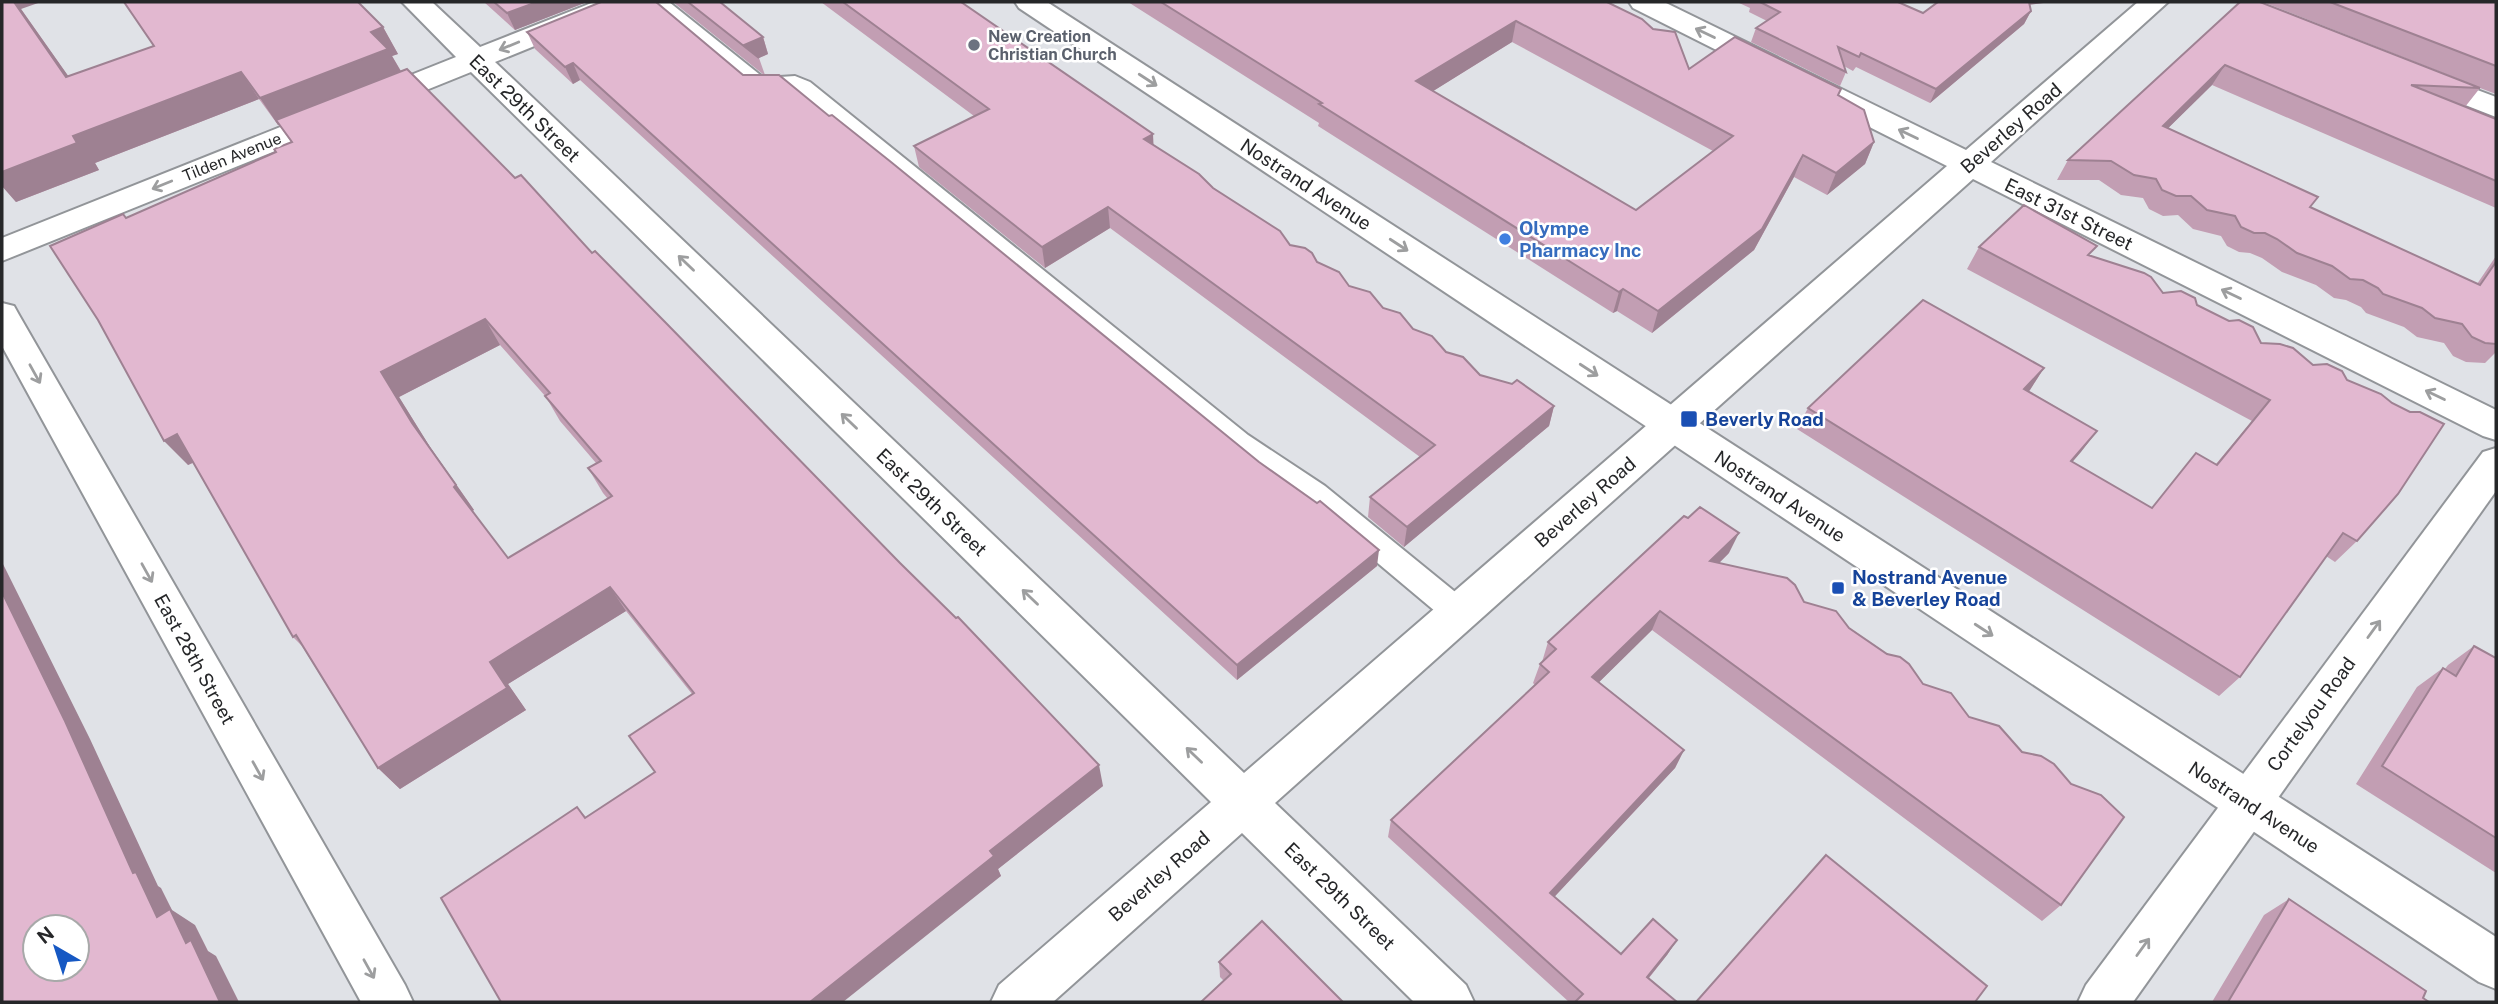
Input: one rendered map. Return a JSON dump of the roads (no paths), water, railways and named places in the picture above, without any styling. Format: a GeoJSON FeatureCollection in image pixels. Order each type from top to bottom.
{"type":"FeatureCollection","features":[{"type":"Feature","properties":{"kind":"street","name":"East 29th Street"},"geometry":{"type":"LineString","coordinates":[[416,2],[1449,1002]]}},
{"type":"Feature","properties":{"kind":"street","name":"Tilden Avenue"},"geometry":{"type":"LineString","coordinates":[[2,250],[618,2]]}},
{"type":"Feature","properties":{"kind":"street","name":"Nostrand Avenue"},"geometry":{"type":"LineString","coordinates":[[1030,2],[2496,965]]}},
{"type":"Feature","properties":{"kind":"street","name":"East 31st Street"},"geometry":{"type":"LineString","coordinates":[[1643,2],[2496,426]]}},
{"type":"Feature","properties":{"kind":"street","name":"Beverley Road"},"geometry":{"type":"LineString","coordinates":[[1016,1002],[2154,2]]}},
{"type":"Feature","properties":{"kind":"street"},"geometry":{"type":"LineString","coordinates":[[2396,67],[2496,108]]}},
{"type":"Feature","properties":{"kind":"street","name":"East 28th Street"},"geometry":{"type":"LineString","coordinates":[[2,315],[388,1002]]}},
{"type":"Feature","properties":{"kind":"street","name":"Cortelyou Road"},"geometry":{"type":"LineString","coordinates":[[2103,1002],[2496,461]]}},
{"type":"Feature","properties":{"kind":"lane"},"geometry":{"type":"LineString","coordinates":[[657,2],[759,85],[795,82],[802,87],[1238,442],[1315,494],[1459,612]]}},
{"type":"Feature","properties":{"kind":"place","name":"New Creation Christian Church"},"geometry":{"type":"Point","coordinates":[974,45]}},
{"type":"Feature","properties":{"kind":"place","name":"Olympe Pharmacy Inc"},"geometry":{"type":"Point","coordinates":[1505,239]}},
{"type":"Feature","properties":{"kind":"place","name":"Beverly Road"},"geometry":{"type":"Point","coordinates":[1689,419]}},
{"type":"Feature","properties":{"kind":"place","name":"Nostrand Avenue & Beverley Road"},"geometry":{"type":"Point","coordinates":[1838,588]}}]}
